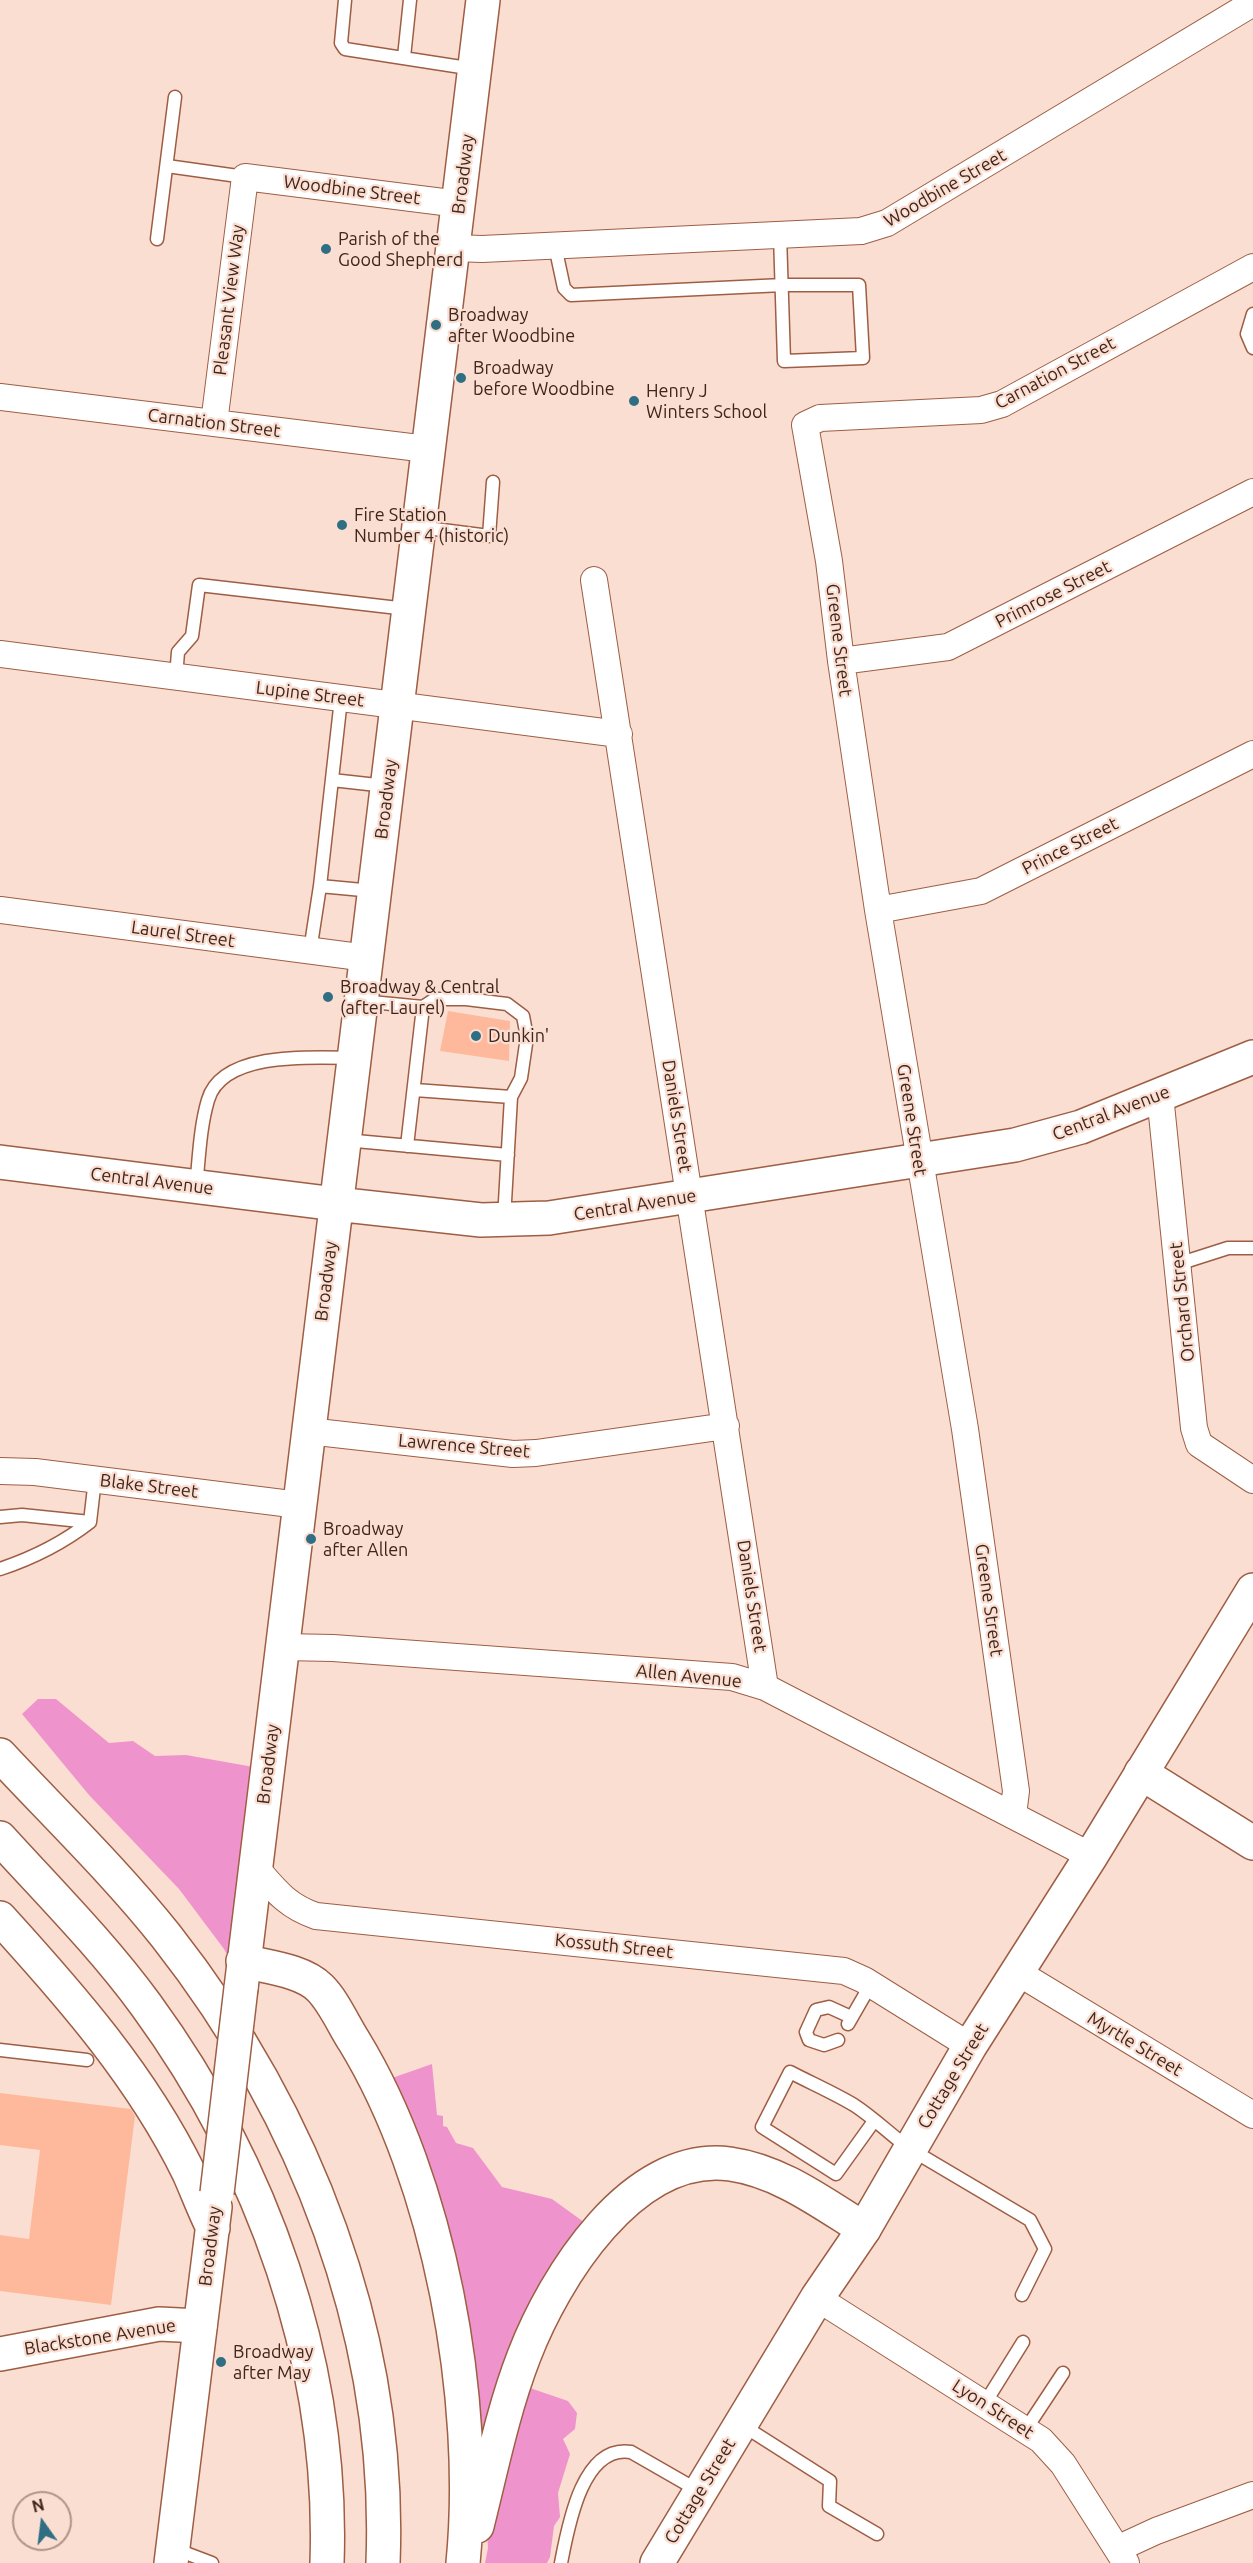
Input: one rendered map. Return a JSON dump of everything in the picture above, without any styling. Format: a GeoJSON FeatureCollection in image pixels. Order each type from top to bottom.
{"type":"FeatureCollection","features":[{"type":"Feature","properties":{"kind":"main road","name":"Broadway"},"geometry":{"type":"LineString","coordinates":[[172,2556],[483,0]]}},
{"type":"Feature","properties":{"kind":"main road","name":"Central Avenue"},"geometry":{"type":"LineString","coordinates":[[0,1162],[336,1204],[504,1221],[549,1218],[1048,1138],[1253,1057]]}},
{"type":"Feature","properties":{"kind":"main road","name":"Cottage Street"},"geometry":{"type":"LineString","coordinates":[[657,2563],[817,2298],[864,2229],[970,2046],[1091,1856],[1253,1590]]}},
{"type":"Feature","properties":{"kind":"main road"},"geometry":{"type":"LineString","coordinates":[[0,1755],[132,1896],[189,1966],[251,2059],[295,2142],[340,2258],[363,2348],[377,2427],[381,2468],[383,2563]]}},
{"type":"Feature","properties":{"kind":"main road"},"geometry":{"type":"LineString","coordinates":[[1141,1773],[1253,1843]]}},
{"type":"Feature","properties":{"kind":"main road"},"geometry":{"type":"LineString","coordinates":[[0,1838],[95,1942],[146,2005],[205,2094],[246,2174],[279,2256],[308,2360],[325,2477],[327,2563]]}},
{"type":"Feature","properties":{"kind":"main road"},"geometry":{"type":"LineString","coordinates":[[0,1918],[68,1993],[129,2074],[189,2173],[213,2228]]}},
{"type":"Feature","properties":{"kind":"main road"},"geometry":{"type":"LineString","coordinates":[[242,1975],[297,1975],[320,1988],[366,2063],[412,2170],[441,2271],[454,2338],[465,2470],[465,2563]]}},
{"type":"Feature","properties":{"kind":"main road"},"geometry":{"type":"LineString","coordinates":[[465,2563],[517,2374],[536,2327],[560,2283],[585,2247],[638,2192],[676,2171],[701,2165],[728,2164],[756,2169],[779,2178],[864,2229]]}},
{"type":"Feature","properties":{"kind":"main road","name":"Blackstone Avenue"},"geometry":{"type":"LineString","coordinates":[[0,2354],[159,2324],[201,2326]]}},
{"type":"Feature","properties":{"kind":"street","name":"Woodbine Street"},"geometry":{"type":"LineString","coordinates":[[453,248],[555,246],[861,231],[887,223],[1253,3]]}},
{"type":"Feature","properties":{"kind":"street","name":"Woodbine Street"},"geometry":{"type":"LineString","coordinates":[[245,177],[459,204]]}},
{"type":"Feature","properties":{"kind":"street","name":"Pleasant View Way"},"geometry":{"type":"LineString","coordinates":[[214,423],[245,177]]}},
{"type":"Feature","properties":{"kind":"street","name":"Carnation Street"},"geometry":{"type":"LineString","coordinates":[[805,425],[820,418],[981,410],[1002,404],[1253,267]]}},
{"type":"Feature","properties":{"kind":"street","name":"Carnation Street"},"geometry":{"type":"LineString","coordinates":[[0,398],[427,449]]}},
{"type":"Feature","properties":{"kind":"street","name":"Greene Street"},"geometry":{"type":"LineString","coordinates":[[805,425],[829,561],[841,661],[878,910],[965,1429],[1016,1791],[1013,1815]]}},
{"type":"Feature","properties":{"kind":"street","name":"Primrose Street"},"geometry":{"type":"LineString","coordinates":[[841,661],[948,647],[1253,492]]}},
{"type":"Feature","properties":{"kind":"street","name":"Daniels Street"},"geometry":{"type":"LineString","coordinates":[[594,580],[765,1687]]}},
{"type":"Feature","properties":{"kind":"street","name":"Lupine Street"},"geometry":{"type":"LineString","coordinates":[[0,654],[619,734]]}},
{"type":"Feature","properties":{"kind":"street","name":"Prince Street"},"geometry":{"type":"LineString","coordinates":[[878,910],[981,891],[1253,754]]}},
{"type":"Feature","properties":{"kind":"street","name":"Laurel Street"},"geometry":{"type":"LineString","coordinates":[[0,910],[367,958]]}},
{"type":"Feature","properties":{"kind":"street","name":"Orchard Street"},"geometry":{"type":"LineString","coordinates":[[1161,1095],[1194,1428],[1199,1444],[1253,1480]]}},
{"type":"Feature","properties":{"kind":"street","name":"Lawrence Street"},"geometry":{"type":"LineString","coordinates":[[308,1431],[513,1454],[536,1453],[726,1426]]}},
{"type":"Feature","properties":{"kind":"street","name":"Blake Street"},"geometry":{"type":"LineString","coordinates":[[0,1471],[95,1479],[299,1505]]}},
{"type":"Feature","properties":{"kind":"street","name":"Allen Avenue"},"geometry":{"type":"LineString","coordinates":[[282,1647],[322,1647],[732,1677],[765,1687],[1091,1856]]}},
{"type":"Feature","properties":{"kind":"street","name":"Kossuth Street"},"geometry":{"type":"LineString","coordinates":[[256,1868],[281,1897],[296,1909],[316,1916],[832,1968],[854,1975],[871,1984],[970,2046]]}},
{"type":"Feature","properties":{"kind":"street","name":"Myrtle Street"},"geometry":{"type":"LineString","coordinates":[[1017,1972],[1253,2115]]}},
{"type":"Feature","properties":{"kind":"street","name":"Lyon Street"},"geometry":{"type":"LineString","coordinates":[[817,2298],[1026,2429],[1053,2451],[1122,2556]]}},
{"type":"Feature","properties":{"kind":"street"},"geometry":{"type":"LineString","coordinates":[[1122,2556],[1156,2531],[1253,2495]]}},
{"type":"Feature","properties":{"kind":"lane"},"geometry":{"type":"LineString","coordinates":[[345,0],[340,42],[345,50],[475,69]]}},
{"type":"Feature","properties":{"kind":"lane"},"geometry":{"type":"LineString","coordinates":[[404,57],[410,0]]}},
{"type":"Feature","properties":{"kind":"lane"},"geometry":{"type":"LineString","coordinates":[[157,239],[175,97]]}},
{"type":"Feature","properties":{"kind":"lane"},"geometry":{"type":"LineString","coordinates":[[166,166],[245,177]]}},
{"type":"Feature","properties":{"kind":"lane"},"geometry":{"type":"LineString","coordinates":[[555,246],[564,288],[572,295],[783,285],[859,285],[863,358],[784,361],[783,285],[780,235]]}},
{"type":"Feature","properties":{"kind":"lane"},"geometry":{"type":"LineString","coordinates":[[1253,314],[1247,334],[1253,348]]}},
{"type":"Feature","properties":{"kind":"lane"},"geometry":{"type":"LineString","coordinates":[[418,527],[489,536],[493,482]]}},
{"type":"Feature","properties":{"kind":"lane"},"geometry":{"type":"LineString","coordinates":[[176,677],[178,652],[192,636],[199,585],[409,610]]}},
{"type":"Feature","properties":{"kind":"lane"},"geometry":{"type":"LineString","coordinates":[[310,951],[320,886],[341,699]]}},
{"type":"Feature","properties":{"kind":"lane"},"geometry":{"type":"LineString","coordinates":[[332,780],[388,786]]}},
{"type":"Feature","properties":{"kind":"lane"},"geometry":{"type":"LineString","coordinates":[[320,886],[375,891]]}},
{"type":"Feature","properties":{"kind":"lane"},"geometry":{"type":"LineString","coordinates":[[362,1001],[423,1007],[435,999],[466,999],[507,1004],[523,1016],[527,1037],[521,1078],[511,1097],[504,1221]]}},
{"type":"Feature","properties":{"kind":"lane"},"geometry":{"type":"LineString","coordinates":[[407,1146],[423,1007]]}},
{"type":"Feature","properties":{"kind":"lane"},"geometry":{"type":"LineString","coordinates":[[196,1187],[208,1098],[219,1078],[249,1065],[303,1056],[354,1059]]}},
{"type":"Feature","properties":{"kind":"lane"},"geometry":{"type":"LineString","coordinates":[[415,1090],[511,1097]]}},
{"type":"Feature","properties":{"kind":"lane"},"geometry":{"type":"LineString","coordinates":[[344,1140],[508,1155]]}},
{"type":"Feature","properties":{"kind":"lane"},"geometry":{"type":"LineString","coordinates":[[1178,1264],[1228,1248],[1253,1248]]}},
{"type":"Feature","properties":{"kind":"lane"},"geometry":{"type":"LineString","coordinates":[[90,1522],[95,1479]]}},
{"type":"Feature","properties":{"kind":"lane"},"geometry":{"type":"LineString","coordinates":[[0,1517],[22,1515],[90,1522]]}},
{"type":"Feature","properties":{"kind":"lane"},"geometry":{"type":"LineString","coordinates":[[0,1569],[49,1548],[90,1522]]}},
{"type":"Feature","properties":{"kind":"lane"},"geometry":{"type":"LineString","coordinates":[[838,2040],[824,2045],[809,2040],[806,2032],[816,2010],[829,2007],[850,2020],[871,1984]]}},
{"type":"Feature","properties":{"kind":"lane"},"geometry":{"type":"LineString","coordinates":[[0,2050],[87,2060]]}},
{"type":"Feature","properties":{"kind":"lane"},"geometry":{"type":"LineString","coordinates":[[874,2121],[836,2174],[762,2127],[790,2072],[854,2106],[874,2121],[910,2149],[1030,2220],[1045,2249],[1022,2295]]}},
{"type":"Feature","properties":{"kind":"lane"},"geometry":{"type":"LineString","coordinates":[[985,2403],[1023,2342]]}},
{"type":"Feature","properties":{"kind":"lane"},"geometry":{"type":"LineString","coordinates":[[1026,2429],[1063,2373]]}},
{"type":"Feature","properties":{"kind":"lane"},"geometry":{"type":"LineString","coordinates":[[741,2424],[830,2481],[829,2506],[877,2534]]}},
{"type":"Feature","properties":{"kind":"lane"},"geometry":{"type":"LineString","coordinates":[[561,2563],[572,2518],[589,2473],[610,2454],[620,2451],[631,2452],[700,2492]]}},
{"type":"Feature","properties":{"kind":"lane"},"geometry":{"type":"LineString","coordinates":[[172,2556],[212,2563]]}},
{"type":"Feature","properties":{"kind":"shaded area"},"geometry":{"type":"Polygon","coordinates":[[[38,1699],[56,1699],[109,1743],[133,1741],[155,1756],[186,1755],[265,1769],[239,1976],[224,1949],[179,1889],[89,1795],[22,1714],[38,1699]]]}},
{"type":"Feature","properties":{"kind":"shaded area"},"geometry":{"type":"Polygon","coordinates":[[[432,2064],[437,2115],[443,2116],[443,2126],[447,2127],[456,2143],[473,2148],[502,2187],[552,2199],[599,2233],[556,2298],[527,2387],[568,2401],[577,2413],[575,2429],[563,2439],[570,2454],[558,2493],[560,2517],[554,2526],[550,2557],[547,2563],[485,2563],[488,2548],[483,2468],[375,2084],[432,2064]]]}},
{"type":"Feature","properties":{"kind":"building","name":"Dunkin'"},"geometry":{"type":"Polygon","coordinates":[[[448,1011],[510,1021],[509,1061],[440,1051],[448,1011]]]}},
{"type":"Feature","properties":{"kind":"building"},"geometry":{"type":"Polygon","coordinates":[[[0,2093],[131,2109],[135,2116],[111,2305],[0,2291],[0,2235],[29,2239],[40,2150],[0,2145],[0,2093]]]}},
{"type":"Feature","properties":{"kind":"place","name":"Parish of the Good Shepherd"},"geometry":{"type":"Point","coordinates":[326,249]}},
{"type":"Feature","properties":{"kind":"place","name":"Broadway after Woodbine"},"geometry":{"type":"Point","coordinates":[436,325]}},
{"type":"Feature","properties":{"kind":"place","name":"Broadway before Woodbine"},"geometry":{"type":"Point","coordinates":[461,378]}},
{"type":"Feature","properties":{"kind":"place","name":"Henry J Winters School"},"geometry":{"type":"Point","coordinates":[634,401]}},
{"type":"Feature","properties":{"kind":"place","name":"Fire Station Number 4 (historic)"},"geometry":{"type":"Point","coordinates":[342,525]}},
{"type":"Feature","properties":{"kind":"place","name":"Broadway & Central (after Laurel)"},"geometry":{"type":"Point","coordinates":[328,997]}},
{"type":"Feature","properties":{"kind":"place","name":"Dunkin'"},"geometry":{"type":"Point","coordinates":[476,1036]}},
{"type":"Feature","properties":{"kind":"place","name":"Broadway after Allen"},"geometry":{"type":"Point","coordinates":[311,1539]}},
{"type":"Feature","properties":{"kind":"place","name":"Broadway after May"},"geometry":{"type":"Point","coordinates":[221,2362]}}]}
